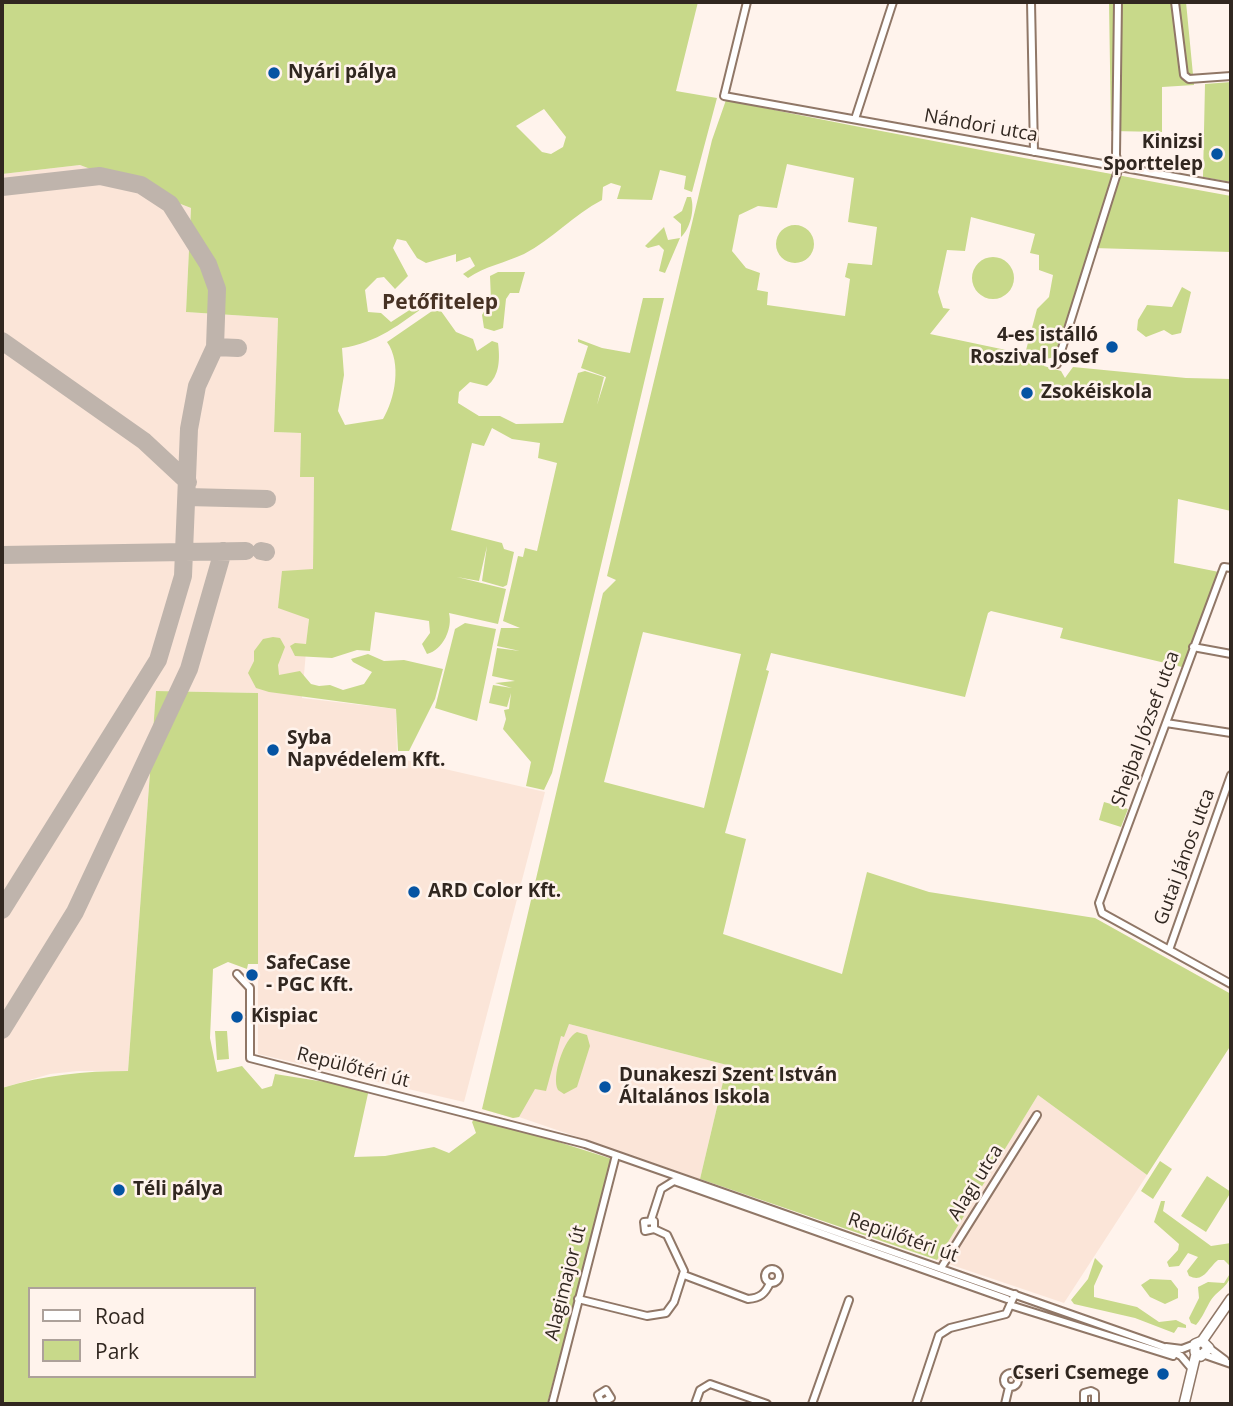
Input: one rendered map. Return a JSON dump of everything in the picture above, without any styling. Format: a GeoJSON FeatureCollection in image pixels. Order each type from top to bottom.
{"type":"FeatureCollection","features":[{"type":"Feature","properties":{"kind":"main road"},"geometry":{"type":"LineString","coordinates":[[1184,1404],[1201,1349],[1231,1298]]}},
{"type":"Feature","properties":{"kind":"street","name":"Nándori utca"},"geometry":{"type":"LineString","coordinates":[[747,2],[724,96],[1231,187]]}},
{"type":"Feature","properties":{"kind":"street"},"geometry":{"type":"LineString","coordinates":[[855,119],[893,2]]}},
{"type":"Feature","properties":{"kind":"street"},"geometry":{"type":"LineString","coordinates":[[1031,2],[1034,152]]}},
{"type":"Feature","properties":{"kind":"street"},"geometry":{"type":"LineString","coordinates":[[1057,364],[1064,350],[1119,167],[1116,155],[1118,2]]}},
{"type":"Feature","properties":{"kind":"street"},"geometry":{"type":"LineString","coordinates":[[1175,2],[1182,72],[1189,79],[1231,76]]}},
{"type":"Feature","properties":{"kind":"street","name":"Shejbal József utca"},"geometry":{"type":"LineString","coordinates":[[1169,950],[1102,913],[1099,903],[1193,647],[1228,568]]}},
{"type":"Feature","properties":{"kind":"street"},"geometry":{"type":"LineString","coordinates":[[1193,647],[1231,654]]}},
{"type":"Feature","properties":{"kind":"street"},"geometry":{"type":"LineString","coordinates":[[1166,723],[1231,733]]}},
{"type":"Feature","properties":{"kind":"street","name":"Gutai János utca"},"geometry":{"type":"LineString","coordinates":[[1169,950],[1231,775]]}},
{"type":"Feature","properties":{"kind":"street"},"geometry":{"type":"LineString","coordinates":[[1220,804],[1231,806]]}},
{"type":"Feature","properties":{"kind":"street"},"geometry":{"type":"LineString","coordinates":[[1169,950],[1231,984]]}},
{"type":"Feature","properties":{"kind":"street","name":"Repülőtéri út"},"geometry":{"type":"LineString","coordinates":[[237,974],[250,988],[250,1058],[523,1126],[631,1160],[1164,1347],[1181,1356],[1192,1373]]}},
{"type":"Feature","properties":{"kind":"street","name":"Alagi utca"},"geometry":{"type":"LineString","coordinates":[[941,1268],[1037,1115]]}},
{"type":"Feature","properties":{"kind":"street"},"geometry":{"type":"LineString","coordinates":[[611,1170],[616,1155]]}},
{"type":"Feature","properties":{"kind":"street"},"geometry":{"type":"LineString","coordinates":[[611,1170],[622,1161],[631,1160]]}},
{"type":"Feature","properties":{"kind":"street","name":"Alagimajor út"},"geometry":{"type":"LineString","coordinates":[[552,1404],[611,1170]]}},
{"type":"Feature","properties":{"kind":"street"},"geometry":{"type":"LineString","coordinates":[[578,1299],[647,1316],[660,1316],[670,1308],[684,1275],[683,1265],[667,1235],[654,1229],[645,1231],[643,1225],[651,1220],[661,1189],[674,1181],[1009,1302],[1173,1356]]}},
{"type":"Feature","properties":{"kind":"street"},"geometry":{"type":"LineString","coordinates":[[684,1275],[748,1299],[758,1298],[766,1292],[770,1283]]}},
{"type":"Feature","properties":{"kind":"street"},"geometry":{"type":"LineString","coordinates":[[916,1404],[939,1335],[950,1328],[1006,1314],[1014,1294]]}},
{"type":"Feature","properties":{"kind":"street"},"geometry":{"type":"LineString","coordinates":[[812,1404],[849,1300]]}},
{"type":"Feature","properties":{"kind":"street","name":"Repülőtéri út"},"geometry":{"type":"LineString","coordinates":[[1164,1347],[1201,1349]]}},
{"type":"Feature","properties":{"kind":"street"},"geometry":{"type":"LineString","coordinates":[[1181,1356],[1201,1349],[1230,1363]]}},
{"type":"Feature","properties":{"kind":"street"},"geometry":{"type":"LineString","coordinates":[[695,1404],[700,1390],[717,1384],[767,1404]]}},
{"type":"Feature","properties":{"kind":"street"},"geometry":{"type":"LineString","coordinates":[[1005,1404],[1009,1387]]}},
{"type":"Feature","properties":{"kind":"street"},"geometry":{"type":"LineString","coordinates":[[1084,1404],[1084,1393],[1091,1391],[1095,1394],[1095,1404]]}},
{"type":"Feature","properties":{"kind":"shaded area"},"geometry":{"type":"Polygon","coordinates":[[[80,165],[191,208],[186,312],[278,318],[274,432],[301,433],[300,477],[314,477],[313,570],[302,698],[396,709],[397,758],[545,792],[464,1102],[258,1054],[258,693],[156,691],[128,1071],[50,1074],[2,1088],[2,174],[80,165]]]}},
{"type":"Feature","properties":{"kind":"shaded area","name":"Dunakeszi Szent István Általános Iskola"},"geometry":{"type":"Polygon","coordinates":[[[569,1024],[727,1065],[700,1179],[519,1117],[513,1118],[482,1109],[569,1024]]]}},
{"type":"Feature","properties":{"kind":"shaded area"},"geometry":{"type":"Polygon","coordinates":[[[1038,1095],[1147,1175],[1064,1303],[937,1260],[1038,1095]]]}},
{"type":"Feature","properties":{"kind":"green space"},"geometry":{"type":"Polygon","coordinates":[[[2,2],[698,2],[676,91],[717,98],[692,192],[684,189],[686,176],[660,170],[652,200],[617,199],[621,186],[611,183],[603,187],[602,200],[534,248],[468,278],[463,274],[475,266],[470,257],[456,262],[456,254],[426,263],[417,258],[406,241],[397,239],[393,248],[408,276],[395,289],[384,277],[377,278],[365,290],[368,312],[381,313],[391,322],[428,298],[428,304],[377,337],[342,348],[344,375],[338,411],[345,425],[383,419],[391,401],[395,381],[394,360],[387,342],[435,309],[441,311],[456,332],[473,339],[477,351],[492,341],[498,343],[499,361],[491,382],[487,386],[470,382],[459,392],[458,403],[479,416],[500,416],[516,424],[563,423],[578,373],[585,371],[604,377],[597,405],[606,377],[581,368],[588,346],[578,342],[578,339],[602,348],[630,353],[643,298],[664,298],[552,773],[544,790],[526,786],[531,762],[503,729],[506,719],[504,710],[509,709],[511,693],[507,707],[489,703],[493,685],[512,688],[495,683],[515,681],[492,676],[497,648],[520,651],[497,646],[501,628],[520,628],[503,621],[518,556],[523,557],[525,548],[537,551],[557,463],[538,458],[540,443],[512,439],[492,428],[484,446],[472,443],[451,530],[502,543],[504,549],[514,552],[507,585],[503,587],[482,581],[487,546],[479,581],[457,577],[506,589],[498,624],[449,613],[446,638],[438,648],[427,654],[422,644],[430,633],[429,621],[375,612],[370,651],[357,650],[332,658],[295,656],[290,646],[295,643],[306,644],[309,619],[278,608],[282,571],[313,569],[314,477],[300,477],[301,433],[274,432],[278,318],[186,312],[191,208],[80,165],[2,174],[2,2]],[[544,109],[516,126],[542,152],[551,154],[563,147],[566,137],[544,109]]]}},
{"type":"Feature","properties":{"kind":"green space"},"geometry":{"type":"Polygon","coordinates":[[[1109,2],[1186,2],[1194,85],[1162,87],[1162,132],[1111,131],[1109,2]]]}},
{"type":"Feature","properties":{"kind":"green space","name":"Kinizsi Sporttelep"},"geometry":{"type":"Polygon","coordinates":[[[1231,82],[1231,182],[1203,177],[1205,84],[1231,82]]]}},
{"type":"Feature","properties":{"kind":"green space"},"geometry":{"type":"Polygon","coordinates":[[[726,100],[1231,196],[1231,252],[1093,248],[1059,356],[1046,359],[1044,366],[1061,371],[1065,378],[1073,367],[1186,378],[1231,379],[1231,511],[1178,499],[1174,563],[1219,572],[1182,667],[1060,638],[1063,628],[991,611],[988,613],[965,697],[771,653],[766,670],[769,671],[725,833],[746,839],[723,934],[842,974],[867,872],[929,892],[1095,918],[1231,994],[1231,1045],[1147,1175],[1038,1095],[937,1260],[700,1179],[727,1065],[569,1024],[564,1037],[561,1036],[546,1091],[535,1089],[519,1117],[513,1118],[482,1109],[603,593],[616,580],[607,576],[712,140],[726,100]],[[787,164],[777,208],[758,206],[739,215],[732,251],[746,268],[760,273],[757,290],[768,292],[767,305],[845,316],[850,279],[845,277],[848,263],[872,265],[877,227],[848,222],[854,178],[787,164]],[[971,217],[965,251],[947,250],[938,292],[943,308],[950,309],[930,334],[1025,354],[1037,309],[1049,297],[1053,275],[1039,270],[1039,255],[1030,253],[1035,234],[971,217]],[[643,632],[604,782],[704,808],[741,654],[643,632]]]}},
{"type":"Feature","properties":{"kind":"green space"},"geometry":{"type":"Polygon","coordinates":[[[687,197],[691,197],[692,213],[687,229],[681,237],[681,224],[673,217],[682,211],[687,197]]]}},
{"type":"Feature","properties":{"kind":"green space"},"geometry":{"type":"Polygon","coordinates":[[[795,225],[808,231],[814,244],[808,257],[795,263],[782,257],[776,244],[782,231],[795,225]]]}},
{"type":"Feature","properties":{"kind":"green space"},"geometry":{"type":"Polygon","coordinates":[[[664,227],[668,240],[680,238],[665,273],[659,271],[664,250],[659,245],[648,248],[645,246],[664,227]]]}},
{"type":"Feature","properties":{"kind":"green space"},"geometry":{"type":"Polygon","coordinates":[[[993,257],[1008,263],[1014,278],[1008,293],[993,299],[978,293],[972,278],[978,263],[993,257]]]}},
{"type":"Feature","properties":{"kind":"green space"},"geometry":{"type":"Polygon","coordinates":[[[498,272],[525,272],[519,293],[510,293],[506,299],[503,328],[494,331],[484,328],[482,315],[491,300],[490,276],[498,272]]]}},
{"type":"Feature","properties":{"kind":"green space"},"geometry":{"type":"Polygon","coordinates":[[[1182,287],[1191,292],[1181,333],[1172,335],[1164,330],[1146,337],[1137,330],[1138,320],[1147,305],[1172,307],[1182,287]]]}},
{"type":"Feature","properties":{"kind":"green space"},"geometry":{"type":"Polygon","coordinates":[[[465,623],[496,629],[477,721],[435,708],[455,629],[465,623]]]}},
{"type":"Feature","properties":{"kind":"green space"},"geometry":{"type":"Polygon","coordinates":[[[280,638],[285,647],[278,665],[279,675],[300,671],[311,684],[319,686],[330,685],[343,690],[364,684],[372,672],[351,659],[368,654],[384,661],[404,660],[443,669],[435,699],[409,751],[398,751],[396,709],[256,688],[248,673],[254,661],[254,651],[263,639],[280,638]]]}},
{"type":"Feature","properties":{"kind":"green space"},"geometry":{"type":"Polygon","coordinates":[[[156,691],[258,693],[258,964],[248,964],[247,969],[228,962],[213,969],[210,1038],[217,1072],[242,1066],[262,1089],[272,1086],[275,1074],[369,1089],[354,1157],[385,1156],[434,1147],[449,1153],[476,1133],[472,1122],[477,1116],[612,1159],[547,1404],[2,1404],[2,1088],[34,1080],[95,1072],[128,1071],[156,691]]]}},
{"type":"Feature","properties":{"kind":"green space"},"geometry":{"type":"Polygon","coordinates":[[[1104,802],[1128,809],[1121,827],[1099,820],[1104,802]]]}},
{"type":"Feature","properties":{"kind":"green space"},"geometry":{"type":"Polygon","coordinates":[[[215,1031],[227,1031],[229,1059],[217,1060],[215,1031]]]}},
{"type":"Feature","properties":{"kind":"green space"},"geometry":{"type":"Polygon","coordinates":[[[577,1032],[587,1035],[590,1046],[577,1087],[564,1094],[558,1090],[556,1076],[563,1050],[577,1032]]]}},
{"type":"Feature","properties":{"kind":"green space"},"geometry":{"type":"Polygon","coordinates":[[[1160,1161],[1172,1169],[1153,1199],[1141,1191],[1160,1161]]]}},
{"type":"Feature","properties":{"kind":"green space"},"geometry":{"type":"Polygon","coordinates":[[[1207,1176],[1231,1192],[1206,1232],[1181,1216],[1207,1176]]]}},
{"type":"Feature","properties":{"kind":"green space"},"geometry":{"type":"Polygon","coordinates":[[[1161,1201],[1165,1201],[1163,1211],[1211,1246],[1231,1243],[1231,1267],[1224,1260],[1218,1260],[1205,1274],[1194,1278],[1189,1276],[1187,1271],[1198,1257],[1188,1253],[1179,1266],[1169,1267],[1167,1262],[1178,1250],[1179,1244],[1154,1222],[1161,1201]]]}},
{"type":"Feature","properties":{"kind":"green space"},"geometry":{"type":"Polygon","coordinates":[[[1095,1258],[1103,1266],[1094,1286],[1094,1297],[1137,1307],[1159,1322],[1176,1320],[1186,1325],[1186,1328],[1178,1327],[1174,1333],[1135,1318],[1074,1304],[1071,1300],[1088,1279],[1095,1258]]]}},
{"type":"Feature","properties":{"kind":"green space"},"geometry":{"type":"Polygon","coordinates":[[[1231,1272],[1229,1280],[1211,1300],[1196,1325],[1191,1323],[1189,1318],[1199,1298],[1198,1287],[1208,1282],[1224,1283],[1231,1272]]]}},
{"type":"Feature","properties":{"kind":"green space"},"geometry":{"type":"Polygon","coordinates":[[[1150,1279],[1171,1280],[1178,1289],[1178,1298],[1165,1304],[1150,1297],[1141,1285],[1150,1279]]]}},
{"type":"Feature","properties":{"kind":"taxiway"},"geometry":{"type":"LineString","coordinates":[[2,187],[100,176],[141,185],[170,204],[208,264],[217,289],[215,347],[197,386],[189,429],[183,576],[158,660],[2,910]]}},
{"type":"Feature","properties":{"kind":"taxiway"},"geometry":{"type":"LineString","coordinates":[[2,341],[144,441],[188,482]]}},
{"type":"Feature","properties":{"kind":"taxiway"},"geometry":{"type":"LineString","coordinates":[[215,347],[238,348]]}},
{"type":"Feature","properties":{"kind":"taxiway"},"geometry":{"type":"LineString","coordinates":[[187,497],[267,499]]}},
{"type":"Feature","properties":{"kind":"taxiway"},"geometry":{"type":"LineString","coordinates":[[2,1030],[75,912],[189,669],[223,551]]}},
{"type":"Feature","properties":{"kind":"taxiway"},"geometry":{"type":"LineString","coordinates":[[2,555],[246,551]]}},
{"type":"Feature","properties":{"kind":"taxiway"},"geometry":{"type":"LineString","coordinates":[[261,551],[266,552]]}},
{"type":"Feature","properties":{"kind":"place","name":"Nyári pálya"},"geometry":{"type":"Point","coordinates":[274,73]}},
{"type":"Feature","properties":{"kind":"place","name":"Kinizsi Sporttelep"},"geometry":{"type":"Point","coordinates":[1217,154]}},
{"type":"Feature","properties":{"kind":"place","name":"4-es istálló Roszival Josef"},"geometry":{"type":"Point","coordinates":[1112,347]}},
{"type":"Feature","properties":{"kind":"place","name":"Zsokéiskola"},"geometry":{"type":"Point","coordinates":[1027,393]}},
{"type":"Feature","properties":{"kind":"place","name":"Syba Napvédelem Kft."},"geometry":{"type":"Point","coordinates":[273,750]}},
{"type":"Feature","properties":{"kind":"place","name":"ARD Color Kft."},"geometry":{"type":"Point","coordinates":[414,892]}},
{"type":"Feature","properties":{"kind":"place","name":"SafeCase - PGC Kft."},"geometry":{"type":"Point","coordinates":[252,975]}},
{"type":"Feature","properties":{"kind":"place","name":"Kispiac"},"geometry":{"type":"Point","coordinates":[237,1017]}},
{"type":"Feature","properties":{"kind":"place","name":"Dunakeszi Szent István Általános Iskola"},"geometry":{"type":"Point","coordinates":[605,1087]}},
{"type":"Feature","properties":{"kind":"place","name":"Téli pálya"},"geometry":{"type":"Point","coordinates":[119,1190]}},
{"type":"Feature","properties":{"kind":"place","name":"Cseri Csemege"},"geometry":{"type":"Point","coordinates":[1163,1374]}},
{"type":"Feature","properties":{"kind":"district","name":"Petőfitelep"},"geometry":{"type":"Point","coordinates":[440,303]}}]}
